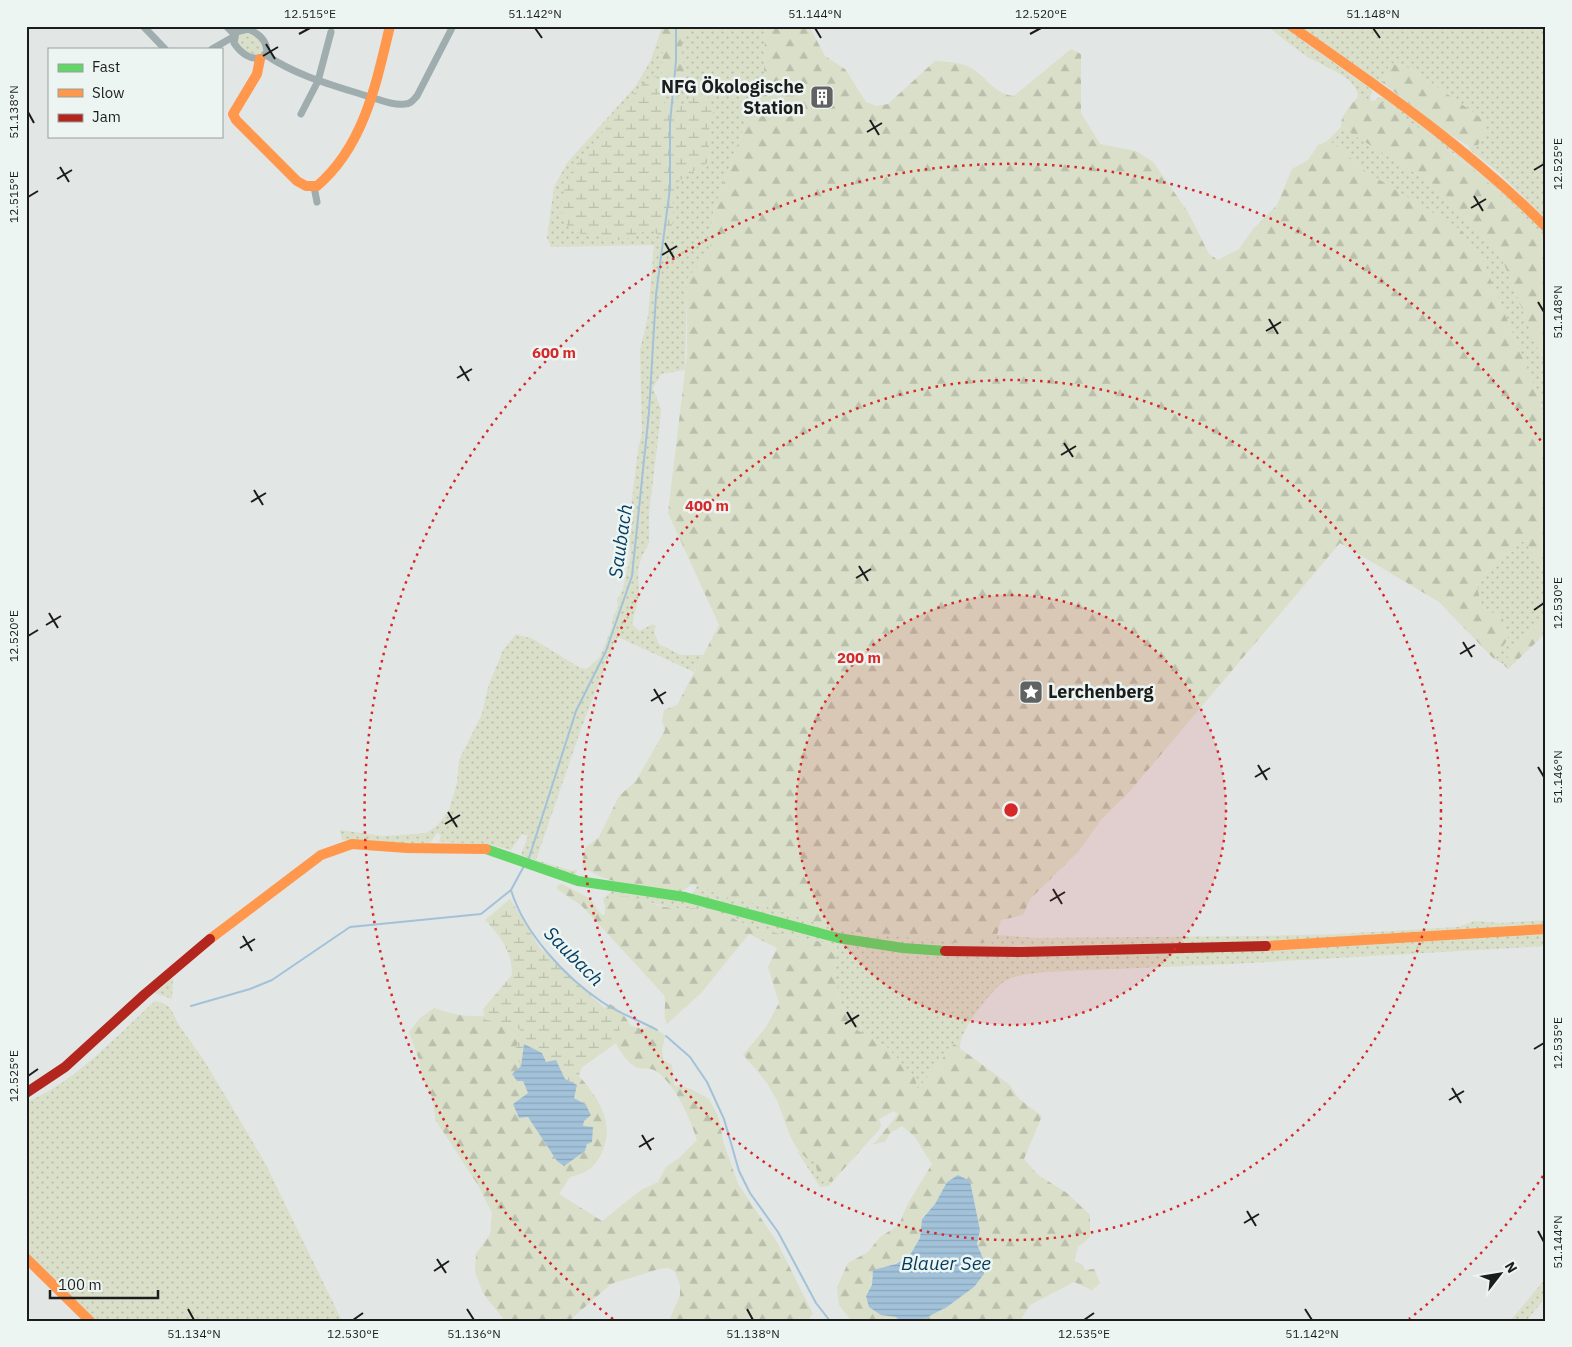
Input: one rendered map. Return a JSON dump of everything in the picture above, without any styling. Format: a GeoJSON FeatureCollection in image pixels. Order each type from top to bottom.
{"type":"FeatureCollection","features":[{"type":"Feature","properties":{"kind":"street"},"geometry":{"type":"LineString","coordinates":[[143,26],[164,48]]}},
{"type":"Feature","properties":{"kind":"street"},"geometry":{"type":"LineString","coordinates":[[226,26],[234,36],[234,43],[241,52],[250,57],[263,57],[318,81],[396,104],[411,103],[417,96],[453,26]]}},
{"type":"Feature","properties":{"kind":"street"},"geometry":{"type":"LineString","coordinates":[[256,33],[261,26]]}},
{"type":"Feature","properties":{"kind":"street"},"geometry":{"type":"LineString","coordinates":[[214,48],[242,29],[256,33],[266,44],[257,74],[236,106],[233,114],[236,120],[297,181],[306,186],[314,187],[323,182],[341,162],[373,98],[390,26]]}},
{"type":"Feature","properties":{"kind":"street"},"geometry":{"type":"LineString","coordinates":[[1291,26],[1415,114],[1468,155],[1516,196],[1546,227]]}},
{"type":"Feature","properties":{"kind":"street"},"geometry":{"type":"LineString","coordinates":[[301,114],[318,81],[331,32]]}},
{"type":"Feature","properties":{"kind":"street"},"geometry":{"type":"LineString","coordinates":[[314,187],[318,202]]}},
{"type":"Feature","properties":{"kind":"street"},"geometry":{"type":"LineString","coordinates":[[26,1093],[64,1067],[193,952],[328,852],[356,844],[407,848],[480,847],[499,851],[578,881],[685,897],[838,938],[935,951],[1022,952],[1288,945],[1546,929]]}},
{"type":"Feature","properties":{"kind":"street"},"geometry":{"type":"LineString","coordinates":[[26,1258],[90,1321]]}},
{"type":"Feature","properties":{"kind":"green space"},"geometry":{"type":"Polygon","coordinates":[[[662,26],[688,26],[684,33],[682,47],[684,82],[679,98],[667,96],[662,74],[663,44],[658,39],[662,26]]]}},
{"type":"Feature","properties":{"kind":"green space"},"geometry":{"type":"Polygon","coordinates":[[[688,26],[765,26],[764,73],[713,212],[710,252],[687,279],[685,370],[661,374],[653,388],[661,409],[660,423],[649,513],[649,543],[638,569],[639,596],[632,624],[639,631],[653,624],[656,626],[654,632],[659,644],[681,655],[703,655],[694,672],[618,637],[613,645],[581,729],[536,860],[573,871],[577,869],[576,875],[521,855],[528,836],[522,834],[511,850],[488,844],[439,842],[441,835],[437,833],[430,843],[411,844],[342,840],[340,830],[383,836],[426,833],[437,826],[449,810],[457,783],[459,760],[482,714],[488,687],[503,650],[516,634],[533,639],[580,668],[587,669],[600,657],[612,627],[613,616],[618,608],[617,600],[622,592],[631,553],[628,532],[642,432],[640,350],[648,316],[654,245],[551,247],[547,238],[554,187],[567,163],[635,87],[651,60],[658,39],[663,44],[662,74],[684,81],[681,46],[688,26]]]}},
{"type":"Feature","properties":{"kind":"green space"},"geometry":{"type":"Polygon","coordinates":[[[765,26],[809,26],[825,56],[845,69],[866,102],[877,106],[888,104],[935,61],[965,65],[1001,92],[1014,96],[1071,49],[1081,54],[1081,113],[1100,144],[1136,151],[1153,162],[1188,212],[1209,254],[1218,260],[1239,249],[1253,229],[1277,205],[1292,169],[1308,160],[1318,145],[1326,142],[1334,143],[1365,171],[1461,230],[1484,263],[1546,415],[1546,570],[1540,567],[1525,541],[1518,543],[1514,551],[1500,556],[1477,585],[1481,606],[1503,619],[1508,639],[1494,659],[1439,602],[1340,543],[1130,791],[1101,820],[1078,852],[1030,899],[1023,915],[1001,920],[995,942],[967,944],[838,930],[761,905],[726,897],[692,884],[681,892],[616,882],[593,873],[582,866],[585,848],[599,837],[619,796],[636,781],[665,730],[662,721],[664,710],[677,705],[719,625],[668,513],[687,354],[687,279],[710,252],[713,212],[764,73],[765,26]]]}},
{"type":"Feature","properties":{"kind":"green space"},"geometry":{"type":"Polygon","coordinates":[[[1267,26],[1282,26],[1372,90],[1370,101],[1358,97],[1352,83],[1345,77],[1311,59],[1267,26]]]}},
{"type":"Feature","properties":{"kind":"green space"},"geometry":{"type":"Polygon","coordinates":[[[1299,26],[1546,26],[1546,219],[1498,172],[1470,150],[1469,146],[1478,145],[1488,123],[1412,69],[1390,63],[1383,83],[1377,81],[1299,26]]]}},
{"type":"Feature","properties":{"kind":"green space"},"geometry":{"type":"Polygon","coordinates":[[[245,32],[255,37],[262,44],[264,51],[259,56],[246,52],[237,42],[239,34],[245,32]]]}},
{"type":"Feature","properties":{"kind":"green space"},"geometry":{"type":"Polygon","coordinates":[[[1390,63],[1412,69],[1488,123],[1478,145],[1469,146],[1444,131],[1383,83],[1390,63]]]}},
{"type":"Feature","properties":{"kind":"green space"},"geometry":{"type":"Polygon","coordinates":[[[655,76],[659,81],[664,102],[670,105],[683,105],[699,93],[706,93],[714,109],[709,130],[709,161],[683,177],[677,184],[673,196],[673,222],[668,234],[659,236],[653,230],[649,230],[620,240],[578,233],[570,228],[562,213],[566,184],[573,168],[645,81],[655,76]]]}},
{"type":"Feature","properties":{"kind":"green space"},"geometry":{"type":"Polygon","coordinates":[[[1358,97],[1385,104],[1409,121],[1480,175],[1546,238],[1546,369],[1500,254],[1423,178],[1341,127],[1344,115],[1358,97]]]}},
{"type":"Feature","properties":{"kind":"green space"},"geometry":{"type":"Polygon","coordinates":[[[1379,97],[1391,102],[1411,115],[1435,134],[1534,222],[1546,234],[1546,238],[1480,175],[1454,154],[1374,101],[1379,97]]]}},
{"type":"Feature","properties":{"kind":"green space"},"geometry":{"type":"Polygon","coordinates":[[[1341,127],[1423,178],[1500,254],[1546,369],[1546,415],[1484,263],[1461,231],[1365,171],[1334,143],[1326,142],[1341,127]]]}},
{"type":"Feature","properties":{"kind":"green space"},"geometry":{"type":"Polygon","coordinates":[[[1525,541],[1540,567],[1546,570],[1546,620],[1527,633],[1503,664],[1494,659],[1508,639],[1503,619],[1481,606],[1477,585],[1500,556],[1514,551],[1518,543],[1525,541]]]}},
{"type":"Feature","properties":{"kind":"green space"},"geometry":{"type":"Polygon","coordinates":[[[1546,620],[1546,633],[1508,669],[1503,664],[1517,645],[1527,633],[1546,620]]]}},
{"type":"Feature","properties":{"kind":"green space"},"geometry":{"type":"Polygon","coordinates":[[[562,884],[589,898],[602,915],[605,914],[605,900],[611,897],[625,896],[666,907],[709,910],[728,916],[750,928],[837,945],[835,972],[839,998],[852,1027],[888,1048],[914,1076],[918,1089],[954,1044],[1010,1085],[1019,1099],[1042,1116],[1024,1159],[1038,1175],[1067,1193],[1090,1215],[1090,1237],[1078,1247],[1074,1261],[1083,1265],[1085,1270],[1094,1269],[1100,1283],[1092,1290],[1074,1282],[1030,1305],[1020,1321],[920,1321],[947,1307],[974,1287],[984,1261],[977,1244],[980,1230],[970,1181],[947,1182],[935,1204],[922,1218],[920,1238],[910,1255],[871,1277],[881,1315],[896,1317],[900,1321],[850,1319],[839,1305],[837,1287],[848,1263],[868,1252],[880,1237],[899,1225],[907,1205],[932,1164],[914,1136],[902,1126],[890,1133],[885,1142],[874,1144],[898,1114],[894,1111],[879,1119],[881,1125],[879,1130],[832,1182],[824,1181],[818,1175],[815,1162],[799,1151],[789,1133],[771,1090],[743,1055],[766,1027],[779,1003],[768,967],[777,948],[749,934],[701,993],[667,1024],[664,995],[582,906],[557,889],[558,885],[562,884]]]}},
{"type":"Feature","properties":{"kind":"green space"},"geometry":{"type":"Polygon","coordinates":[[[697,886],[726,897],[761,905],[838,930],[995,942],[997,935],[1036,938],[1338,934],[1458,927],[1475,921],[1500,923],[1546,920],[1546,926],[1351,939],[963,949],[863,940],[692,895],[697,886]]]}},
{"type":"Feature","properties":{"kind":"green space"},"geometry":{"type":"Polygon","coordinates":[[[612,891],[668,898],[919,953],[1546,932],[1546,946],[1233,964],[1044,972],[1019,976],[1005,981],[992,993],[969,1023],[960,1049],[954,1044],[918,1089],[888,1048],[852,1027],[839,998],[835,972],[837,945],[750,928],[738,920],[705,909],[672,908],[637,899],[605,904],[606,910],[603,899],[612,891]]]}},
{"type":"Feature","properties":{"kind":"green space"},"geometry":{"type":"Polygon","coordinates":[[[510,899],[540,948],[617,1020],[622,1039],[581,1068],[577,1085],[565,1079],[556,1060],[546,1062],[524,1044],[521,1066],[514,1051],[523,1033],[514,1024],[485,1020],[483,1009],[512,975],[508,952],[496,932],[485,920],[510,899]]]}},
{"type":"Feature","properties":{"kind":"green space"},"geometry":{"type":"Polygon","coordinates":[[[173,978],[172,999],[155,993],[171,979],[173,978]]]}},
{"type":"Feature","properties":{"kind":"green space"},"geometry":{"type":"Polygon","coordinates":[[[155,1001],[165,1004],[171,1009],[179,1025],[205,1062],[264,1161],[342,1321],[97,1321],[26,1251],[26,1102],[44,1094],[78,1071],[155,1001]]]}},
{"type":"Feature","properties":{"kind":"green space"},"geometry":{"type":"Polygon","coordinates":[[[610,1004],[621,1011],[631,1026],[643,1029],[652,1025],[665,1036],[662,1050],[663,1060],[672,1065],[674,1085],[691,1089],[709,1099],[719,1118],[723,1141],[738,1184],[777,1242],[813,1314],[807,1321],[669,1321],[680,1295],[680,1285],[675,1272],[669,1268],[659,1269],[611,1284],[569,1321],[505,1321],[483,1293],[475,1272],[476,1254],[490,1234],[492,1213],[478,1185],[436,1121],[432,1097],[422,1077],[419,1060],[409,1032],[420,1018],[434,1008],[461,1015],[503,1017],[522,1026],[554,1052],[579,1076],[599,1104],[605,1119],[607,1134],[603,1150],[594,1165],[586,1171],[570,1177],[559,1194],[602,1221],[641,1190],[658,1182],[666,1167],[679,1158],[697,1140],[676,1093],[656,1071],[636,1067],[628,1061],[614,1040],[603,1009],[610,1004]],[[524,1044],[521,1066],[513,1074],[523,1081],[528,1094],[516,1109],[519,1118],[528,1117],[557,1161],[564,1165],[585,1151],[587,1144],[583,1127],[585,1104],[574,1098],[556,1060],[546,1062],[524,1044]]]}},
{"type":"Feature","properties":{"kind":"green space"},"geometry":{"type":"Polygon","coordinates":[[[797,1151],[815,1162],[824,1181],[832,1182],[829,1186],[820,1187],[797,1151]]]}},
{"type":"Feature","properties":{"kind":"green space"},"geometry":{"type":"Polygon","coordinates":[[[1546,1278],[1546,1297],[1526,1321],[1510,1321],[1546,1278]]]}},
{"type":"Feature","properties":{"kind":"water"},"geometry":{"type":"Polygon","coordinates":[[[524,1044],[542,1053],[546,1062],[556,1060],[565,1079],[577,1085],[574,1098],[585,1104],[591,1115],[584,1121],[583,1126],[593,1127],[592,1142],[587,1144],[585,1151],[564,1166],[557,1161],[528,1117],[519,1118],[513,1104],[528,1093],[523,1081],[517,1081],[512,1074],[521,1066],[524,1044]]]}},
{"type":"Feature","properties":{"kind":"water","name":"Blauer See"},"geometry":{"type":"Polygon","coordinates":[[[958,1175],[970,1181],[980,1230],[977,1244],[984,1261],[984,1274],[974,1287],[947,1307],[920,1321],[900,1321],[896,1317],[881,1315],[869,1307],[866,1296],[872,1285],[873,1270],[896,1264],[910,1255],[920,1238],[922,1219],[935,1204],[947,1182],[958,1175]]]}},
{"type":"Feature","properties":{"kind":"waterway","name":"Saubach"},"geometry":{"type":"LineString","coordinates":[[529,858],[576,711],[606,651],[632,576],[649,412],[656,295],[670,188],[670,123],[676,61],[676,26]]}},
{"type":"Feature","properties":{"kind":"waterway"},"geometry":{"type":"LineString","coordinates":[[191,1006],[250,989],[272,980],[350,927],[481,914],[511,890],[524,866]]}},
{"type":"Feature","properties":{"kind":"waterway","name":"Saubach"},"geometry":{"type":"LineString","coordinates":[[511,890],[517,906],[536,938],[560,967],[588,992],[608,1006],[657,1030]]}},
{"type":"Feature","properties":{"kind":"waterway","name":"Saubach"},"geometry":{"type":"LineString","coordinates":[[666,1036],[690,1057],[707,1082],[724,1119],[739,1171],[750,1193],[778,1232],[816,1303],[830,1321]]}},
{"type":"Feature","properties":{"kind":"traffic: fast"},"geometry":{"type":"LineString","coordinates":[[486,849],[578,881],[685,897],[838,938],[903,948],[945,951]]}},
{"type":"Feature","properties":{"kind":"traffic: slow"},"geometry":{"type":"LineString","coordinates":[[260,59],[257,74],[233,114],[236,120],[297,181],[306,186],[317,186],[333,170],[357,133],[373,92],[390,26]]}},
{"type":"Feature","properties":{"kind":"traffic: slow"},"geometry":{"type":"LineString","coordinates":[[1291,26],[1455,145],[1546,227]]}},
{"type":"Feature","properties":{"kind":"traffic: slow"},"geometry":{"type":"LineString","coordinates":[[210,939],[321,855],[352,844],[407,848],[486,849]]}},
{"type":"Feature","properties":{"kind":"traffic: slow"},"geometry":{"type":"LineString","coordinates":[[1266,946],[1546,929]]}},
{"type":"Feature","properties":{"kind":"traffic: slow"},"geometry":{"type":"LineString","coordinates":[[26,1258],[90,1321]]}},
{"type":"Feature","properties":{"kind":"traffic: jam"},"geometry":{"type":"LineString","coordinates":[[26,1093],[65,1067],[145,994],[210,939]]}},
{"type":"Feature","properties":{"kind":"traffic: jam"},"geometry":{"type":"LineString","coordinates":[[945,951],[1022,952],[1266,946]]}},
{"type":"Feature","properties":{"kind":"place","name":"NFG Ökologische Station"},"geometry":{"type":"Point","coordinates":[822,97]}},
{"type":"Feature","properties":{"kind":"place","name":"Lerchenberg"},"geometry":{"type":"Point","coordinates":[1031,692]}}]}
